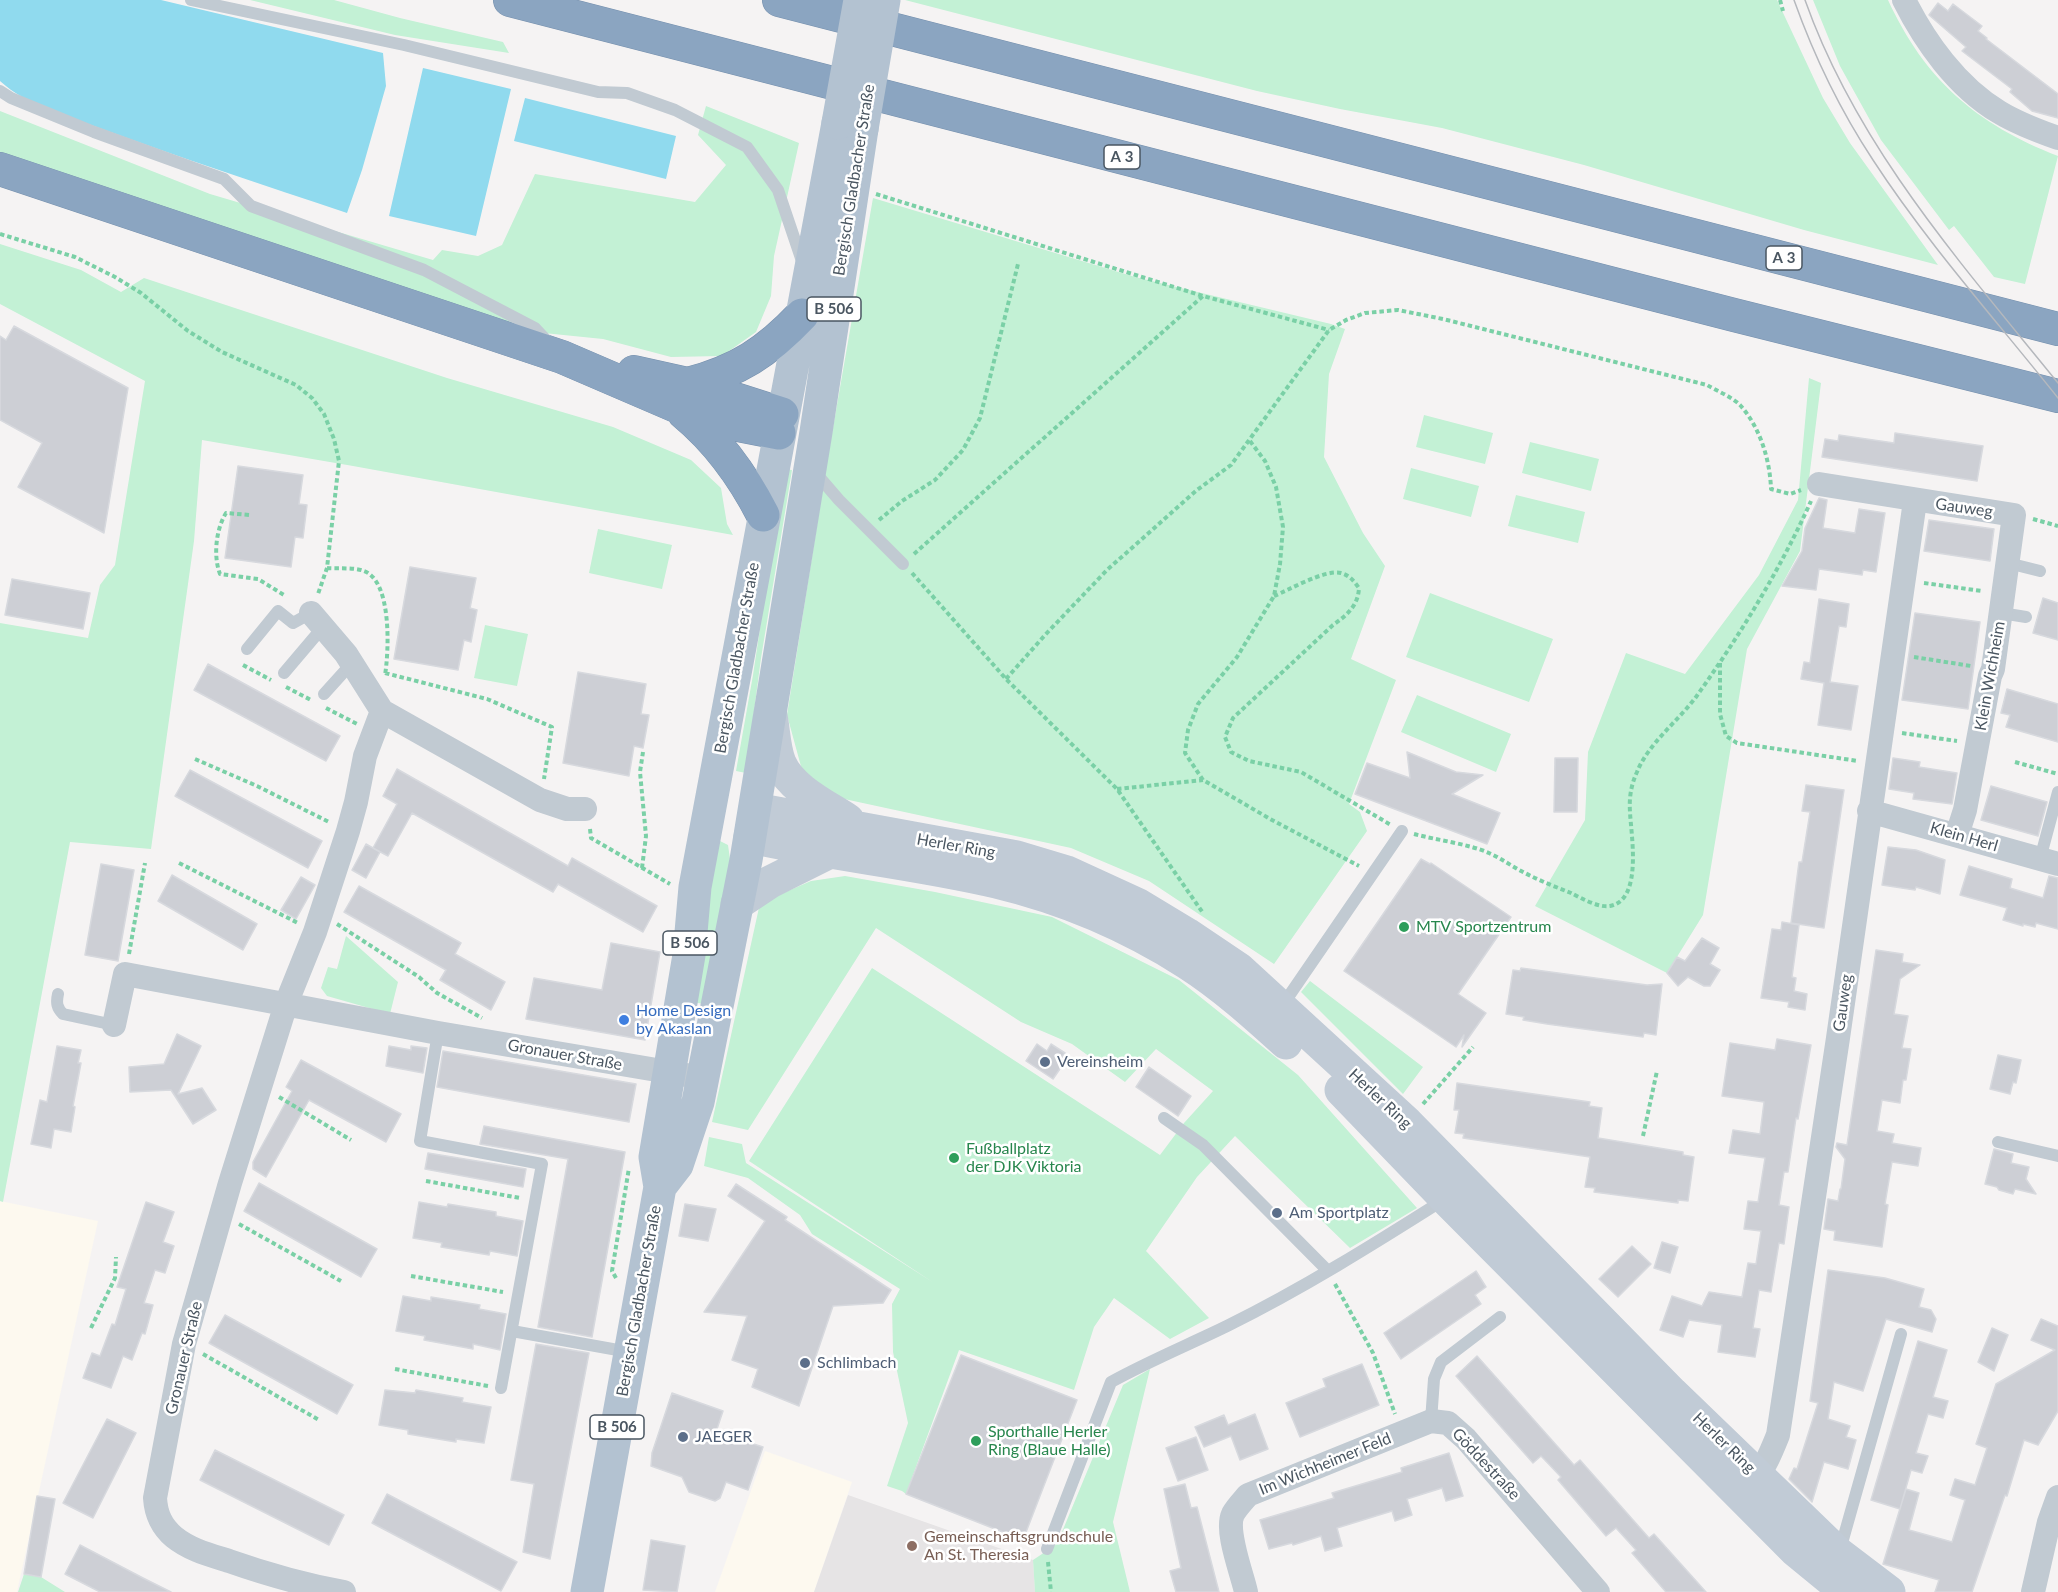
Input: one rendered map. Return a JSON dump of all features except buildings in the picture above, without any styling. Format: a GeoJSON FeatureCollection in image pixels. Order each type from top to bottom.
{"type":"FeatureCollection","features":[{"type":"Feature","properties":{"kind":"highway","name":"A 3"},"geometry":{"type":"LineString","coordinates":[[510,0],[1734,315],[2058,396]]}},
{"type":"Feature","properties":{"kind":"highway","name":"A 3"},"geometry":{"type":"LineString","coordinates":[[779,0],[2058,329]]}},
{"type":"Feature","properties":{"kind":"highway"},"geometry":{"type":"LineString","coordinates":[[0,169],[682,395],[728,423],[781,423]]}},
{"type":"Feature","properties":{"kind":"highway"},"geometry":{"type":"LineString","coordinates":[[682,395],[758,356],[802,315]]}},
{"type":"Feature","properties":{"kind":"highway"},"geometry":{"type":"LineString","coordinates":[[682,395],[732,462],[763,515]]}},
{"type":"Feature","properties":{"kind":"main road","name":"Bergisch Gladbacher Straße"},"geometry":{"type":"LineString","coordinates":[[660,1187],[677,1165],[704,1078],[771,713],[852,186],[850,126],[860,0]]}},
{"type":"Feature","properties":{"kind":"main road","name":"Bergisch Gladbacher Straße"},"geometry":{"type":"LineString","coordinates":[[587,1592],[660,1187],[655,1157],[689,955],[695,887],[763,515],[808,280],[884,0]]}},
{"type":"Feature","properties":{"kind":"main road"},"geometry":{"type":"LineString","coordinates":[[781,423],[816,432]]}},
{"type":"Feature","properties":{"kind":"main road"},"geometry":{"type":"LineString","coordinates":[[771,713],[780,762],[790,778],[815,799],[859,828]]}},
{"type":"Feature","properties":{"kind":"main road"},"geometry":{"type":"LineString","coordinates":[[708,812],[736,809],[752,823]]}},
{"type":"Feature","properties":{"kind":"main road","name":"Herler Ring"},"geometry":{"type":"LineString","coordinates":[[752,823],[859,828],[1017,857],[1067,872],[1139,905],[1239,969],[1407,1123],[1664,1385],[1750,1486],[1796,1551],[1846,1592]]}},
{"type":"Feature","properties":{"kind":"main road","name":"Herler Ring"},"geometry":{"type":"LineString","coordinates":[[752,823],[830,852],[995,882],[1043,896],[1133,932],[1188,964],[1241,1003],[1342,1092],[1446,1198],[1750,1486],[1889,1592]]}},
{"type":"Feature","properties":{"kind":"main road"},"geometry":{"type":"LineString","coordinates":[[737,904],[770,882],[830,852]]}},
{"type":"Feature","properties":{"kind":"street"},"geometry":{"type":"LineString","coordinates":[[1904,0],[1914,20],[1948,68],[1976,94],[1998,111],[2035,130],[2058,138]]}},
{"type":"Feature","properties":{"kind":"street","name":"Gauweg"},"geometry":{"type":"LineString","coordinates":[[1819,483],[1915,501],[2014,515]]}},
{"type":"Feature","properties":{"kind":"street","name":"Gauweg"},"geometry":{"type":"LineString","coordinates":[[1750,1486],[1769,1459],[1778,1435],[1915,501]]}},
{"type":"Feature","properties":{"kind":"street","name":"Klein Wichheim"},"geometry":{"type":"LineString","coordinates":[[1958,835],[1993,669],[2014,515]]}},
{"type":"Feature","properties":{"kind":"street"},"geometry":{"type":"LineString","coordinates":[[317,620],[352,663],[376,713],[540,800],[567,809],[585,809]]}},
{"type":"Feature","properties":{"kind":"street","name":"Gronauer Straße"},"geometry":{"type":"LineString","coordinates":[[344,1592],[313,1587],[249,1569],[194,1550],[174,1537],[164,1527],[156,1513],[155,1498],[184,1344],[286,1004],[317,924],[348,831],[376,713]]}},
{"type":"Feature","properties":{"kind":"street","name":"Klein Herl"},"geometry":{"type":"LineString","coordinates":[[1869,811],[2049,861]]}},
{"type":"Feature","properties":{"kind":"street"},"geometry":{"type":"LineString","coordinates":[[114,1025],[125,974]]}},
{"type":"Feature","properties":{"kind":"street","name":"Gronauer Straße"},"geometry":{"type":"LineString","coordinates":[[125,974],[487,1042],[704,1078]]}},
{"type":"Feature","properties":{"kind":"street","name":"Im Wichheimer Feld"},"geometry":{"type":"LineString","coordinates":[[1246,1592],[1231,1533],[1231,1522],[1233,1514],[1248,1495],[1431,1421]]}},
{"type":"Feature","properties":{"kind":"street","name":"Göddestraße"},"geometry":{"type":"LineString","coordinates":[[1431,1421],[1448,1423],[1466,1438],[1598,1592]]}},
{"type":"Feature","properties":{"kind":"street"},"geometry":{"type":"LineString","coordinates":[[2033,1592],[2049,1522],[2058,1497]]}},
{"type":"Feature","properties":{"kind":"lane"},"geometry":{"type":"LineString","coordinates":[[191,0],[404,45],[598,92],[627,93],[675,110],[747,147],[778,190],[808,280]]}},
{"type":"Feature","properties":{"kind":"lane"},"geometry":{"type":"LineString","coordinates":[[0,91],[11,98],[94,132],[224,179],[251,206],[424,270],[535,328],[562,357]]}},
{"type":"Feature","properties":{"kind":"lane"},"geometry":{"type":"LineString","coordinates":[[810,466],[839,500],[903,564]]}},
{"type":"Feature","properties":{"kind":"lane"},"geometry":{"type":"LineString","coordinates":[[2008,563],[2040,571]]}},
{"type":"Feature","properties":{"kind":"lane"},"geometry":{"type":"LineString","coordinates":[[2002,603],[2026,617]]}},
{"type":"Feature","properties":{"kind":"lane"},"geometry":{"type":"LineString","coordinates":[[247,649],[278,610],[293,623],[317,620]]}},
{"type":"Feature","properties":{"kind":"lane"},"geometry":{"type":"LineString","coordinates":[[284,673],[317,620]]}},
{"type":"Feature","properties":{"kind":"lane"},"geometry":{"type":"LineString","coordinates":[[324,694],[352,663]]}},
{"type":"Feature","properties":{"kind":"lane"},"geometry":{"type":"LineString","coordinates":[[2049,861],[2058,792]]}},
{"type":"Feature","properties":{"kind":"lane"},"geometry":{"type":"LineString","coordinates":[[1281,1007],[1402,831]]}},
{"type":"Feature","properties":{"kind":"lane"},"geometry":{"type":"LineString","coordinates":[[58,994],[56,1002],[63,1014],[114,1025]]}},
{"type":"Feature","properties":{"kind":"lane"},"geometry":{"type":"LineString","coordinates":[[438,1033],[420,1141],[542,1164],[501,1388]]}},
{"type":"Feature","properties":{"kind":"lane"},"geometry":{"type":"LineString","coordinates":[[1164,1118],[1203,1145],[1328,1270]]}},
{"type":"Feature","properties":{"kind":"lane"},"geometry":{"type":"LineString","coordinates":[[1998,1142],[2058,1155]]}},
{"type":"Feature","properties":{"kind":"lane"},"geometry":{"type":"LineString","coordinates":[[1047,1549],[1111,1382],[1228,1325],[1328,1270],[1446,1198]]}},
{"type":"Feature","properties":{"kind":"lane","name":"Göddestraße"},"geometry":{"type":"LineString","coordinates":[[1431,1421],[1434,1379],[1441,1362],[1500,1317]]}},
{"type":"Feature","properties":{"kind":"lane"},"geometry":{"type":"LineString","coordinates":[[512,1331],[630,1352]]}},
{"type":"Feature","properties":{"kind":"lane"},"geometry":{"type":"LineString","coordinates":[[1839,1554],[1901,1334]]}},
{"type":"Feature","properties":{"kind":"path"},"geometry":{"type":"LineString","coordinates":[[1780,0],[1783,10]]}},
{"type":"Feature","properties":{"kind":"path"},"geometry":{"type":"LineString","coordinates":[[852,186],[1203,296],[1329,330]]}},
{"type":"Feature","properties":{"kind":"path"},"geometry":{"type":"LineString","coordinates":[[0,234],[75,258],[116,277],[141,293],[188,331],[222,352],[296,385],[312,398],[324,414],[334,439],[339,461],[327,568],[317,620],[258,579],[220,574],[216,562],[221,521],[226,513],[249,515]]}},
{"type":"Feature","properties":{"kind":"path"},"geometry":{"type":"LineString","coordinates":[[869,528],[902,501],[935,480],[963,450],[980,418],[1018,264]]}},
{"type":"Feature","properties":{"kind":"path"},"geometry":{"type":"LineString","coordinates":[[1203,296],[903,564],[1006,679],[1117,789],[1209,921]]}},
{"type":"Feature","properties":{"kind":"path"},"geometry":{"type":"LineString","coordinates":[[1006,679],[1107,570],[1197,490],[1231,465],[1329,330],[1365,313],[1398,310],[1443,319],[1707,386],[1739,405],[1760,436],[1770,470],[1771,489],[1790,494],[1819,483]]}},
{"type":"Feature","properties":{"kind":"path"},"geometry":{"type":"LineString","coordinates":[[1250,441],[1265,461],[1276,488],[1283,527],[1280,564],[1274,596],[1237,657],[1198,704],[1188,730],[1185,753],[1203,780],[1373,874]]}},
{"type":"Feature","properties":{"kind":"path"},"geometry":{"type":"LineString","coordinates":[[1274,596],[1323,575],[1339,572],[1351,578],[1359,588],[1359,597],[1349,613],[1325,632],[1233,717],[1225,737],[1231,752],[1249,761],[1300,772],[1402,831],[1488,852],[1527,874],[1587,900],[1608,906],[1622,901],[1628,892],[1632,873],[1630,798],[1631,787],[1638,769],[1657,742],[1686,711],[1720,662],[1769,583],[1819,483]]}},
{"type":"Feature","properties":{"kind":"path"},"geometry":{"type":"LineString","coordinates":[[247,649],[238,663],[376,713],[386,673],[388,631],[381,590],[376,578],[364,571],[327,568]]}},
{"type":"Feature","properties":{"kind":"path"},"geometry":{"type":"LineString","coordinates":[[1902,580],[2002,603]]}},
{"type":"Feature","properties":{"kind":"path"},"geometry":{"type":"LineString","coordinates":[[1892,654],[1993,669]]}},
{"type":"Feature","properties":{"kind":"path"},"geometry":{"type":"LineString","coordinates":[[1720,662],[1720,714],[1725,736],[1737,742],[1876,764]]}},
{"type":"Feature","properties":{"kind":"path"},"geometry":{"type":"LineString","coordinates":[[386,673],[487,699],[552,728],[540,800]]}},
{"type":"Feature","properties":{"kind":"path"},"geometry":{"type":"LineString","coordinates":[[1881,730],[1977,744]]}},
{"type":"Feature","properties":{"kind":"path"},"geometry":{"type":"LineString","coordinates":[[642,868],[646,836],[640,772],[643,752]]}},
{"type":"Feature","properties":{"kind":"path"},"geometry":{"type":"LineString","coordinates":[[195,759],[257,786],[348,831]]}},
{"type":"Feature","properties":{"kind":"path"},"geometry":{"type":"LineString","coordinates":[[2015,762],[2058,774]]}},
{"type":"Feature","properties":{"kind":"path"},"geometry":{"type":"LineString","coordinates":[[1117,789],[1203,780]]}},
{"type":"Feature","properties":{"kind":"path"},"geometry":{"type":"LineString","coordinates":[[585,809],[591,838],[678,889]]}},
{"type":"Feature","properties":{"kind":"path"},"geometry":{"type":"LineString","coordinates":[[125,974],[145,863]]}},
{"type":"Feature","properties":{"kind":"path"},"geometry":{"type":"LineString","coordinates":[[179,863],[317,924],[340,926],[419,977],[437,993],[481,1017],[490,1026],[487,1042]]}},
{"type":"Feature","properties":{"kind":"path"},"geometry":{"type":"LineString","coordinates":[[1407,1123],[1473,1047]]}},
{"type":"Feature","properties":{"kind":"path"},"geometry":{"type":"LineString","coordinates":[[1643,1136],[1657,1071]]}},
{"type":"Feature","properties":{"kind":"path"},"geometry":{"type":"LineString","coordinates":[[261,1086],[351,1140]]}},
{"type":"Feature","properties":{"kind":"path"},"geometry":{"type":"LineString","coordinates":[[426,1181],[535,1201]]}},
{"type":"Feature","properties":{"kind":"path"},"geometry":{"type":"LineString","coordinates":[[222,1215],[341,1281]]}},
{"type":"Feature","properties":{"kind":"path"},"geometry":{"type":"LineString","coordinates":[[91,1328],[115,1278],[116,1257]]}},
{"type":"Feature","properties":{"kind":"path"},"geometry":{"type":"LineString","coordinates":[[1328,1270],[1373,1353],[1402,1432]]}},
{"type":"Feature","properties":{"kind":"path"},"geometry":{"type":"LineString","coordinates":[[411,1276],[519,1294]]}},
{"type":"Feature","properties":{"kind":"path"},"geometry":{"type":"LineString","coordinates":[[184,1344],[319,1420]]}},
{"type":"Feature","properties":{"kind":"path"},"geometry":{"type":"LineString","coordinates":[[395,1369],[501,1388]]}},
{"type":"Feature","properties":{"kind":"path"},"geometry":{"type":"LineString","coordinates":[[1047,1549],[1051,1592]]}},
{"type":"Feature","properties":{"kind":"shaded area"},"geometry":{"type":"Polygon","coordinates":[[[0,1201],[98,1221],[17,1592],[0,1592],[0,1201]]]}},
{"type":"Feature","properties":{"kind":"shaded area"},"geometry":{"type":"Polygon","coordinates":[[[765,1451],[852,1482],[814,1592],[715,1592],[765,1451]]]}},
{"type":"Feature","properties":{"kind":"shaded area","name":"Gemeinschaftsgrundschule An St. Theresia"},"geometry":{"type":"Polygon","coordinates":[[[848,1495],[1033,1560],[1035,1592],[814,1592],[848,1495]]]}},
{"type":"Feature","properties":{"kind":"green space"},"geometry":{"type":"Polygon","coordinates":[[[250,0],[334,0],[503,42],[509,53],[395,35],[250,0]]]}},
{"type":"Feature","properties":{"kind":"green space"},"geometry":{"type":"Polygon","coordinates":[[[905,0],[1777,0],[1823,98],[1850,143],[1938,265],[1804,230],[1584,165],[1442,128],[1257,91],[905,0]]]}},
{"type":"Feature","properties":{"kind":"green space"},"geometry":{"type":"Polygon","coordinates":[[[1813,0],[1888,0],[1919,54],[1956,96],[1978,114],[2002,129],[2058,156],[2025,284],[1994,277],[1954,226],[1949,230],[1881,140],[1840,66],[1813,0]]]}},
{"type":"Feature","properties":{"kind":"green space"},"geometry":{"type":"Polygon","coordinates":[[[706,106],[799,143],[774,256],[771,296],[756,332],[722,356],[671,357],[603,339],[514,330],[0,154],[0,111],[210,194],[433,260],[442,250],[478,256],[502,245],[535,174],[695,202],[726,165],[698,135],[706,106]]]}},
{"type":"Feature","properties":{"kind":"green space"},"geometry":{"type":"Polygon","coordinates":[[[873,198],[1135,277],[1345,329],[1329,374],[1324,457],[1363,533],[1385,566],[1351,659],[1396,680],[1349,804],[1360,812],[1367,831],[1274,964],[1149,881],[1071,848],[835,797],[802,770],[787,715],[826,468],[873,198]]]}},
{"type":"Feature","properties":{"kind":"green space"},"geometry":{"type":"Polygon","coordinates":[[[0,244],[81,270],[121,292],[144,278],[447,378],[613,427],[691,460],[721,488],[727,524],[733,535],[202,440],[194,541],[151,849],[70,842],[3,1202],[0,1201],[0,623],[88,638],[100,585],[115,565],[145,381],[0,304],[0,244]]]}},
{"type":"Feature","properties":{"kind":"green space"},"geometry":{"type":"Polygon","coordinates":[[[1809,378],[1821,383],[1800,551],[1747,649],[1703,915],[1667,973],[1535,906],[1585,820],[1588,752],[1626,653],[1685,674],[1759,575],[1798,500],[1809,378]]]}},
{"type":"Feature","properties":{"kind":"green space"},"geometry":{"type":"Polygon","coordinates":[[[1424,415],[1493,433],[1485,464],[1416,447],[1424,415]]]}},
{"type":"Feature","properties":{"kind":"green space"},"geometry":{"type":"Polygon","coordinates":[[[1530,442],[1599,459],[1591,491],[1522,473],[1530,442]]]}},
{"type":"Feature","properties":{"kind":"green space"},"geometry":{"type":"Polygon","coordinates":[[[1411,468],[1479,486],[1471,517],[1403,499],[1411,468]]]}},
{"type":"Feature","properties":{"kind":"green space"},"geometry":{"type":"Polygon","coordinates":[[[784,469],[792,470],[761,658],[746,773],[736,771],[784,469]]]}},
{"type":"Feature","properties":{"kind":"green space"},"geometry":{"type":"Polygon","coordinates":[[[1516,495],[1585,512],[1578,543],[1508,526],[1516,495]]]}},
{"type":"Feature","properties":{"kind":"green space"},"geometry":{"type":"Polygon","coordinates":[[[598,529],[672,545],[662,589],[589,573],[598,529]]]}},
{"type":"Feature","properties":{"kind":"green space"},"geometry":{"type":"Polygon","coordinates":[[[1430,593],[1553,639],[1529,702],[1406,657],[1430,593]]]}},
{"type":"Feature","properties":{"kind":"green space"},"geometry":{"type":"Polygon","coordinates":[[[485,625],[528,634],[517,686],[474,678],[485,625]]]}},
{"type":"Feature","properties":{"kind":"green space"},"geometry":{"type":"Polygon","coordinates":[[[1417,695],[1511,734],[1496,772],[1401,732],[1417,695]]]}},
{"type":"Feature","properties":{"kind":"green space"},"geometry":{"type":"Polygon","coordinates":[[[718,840],[728,845],[730,859],[704,1004],[692,1002],[718,840]]]}},
{"type":"Feature","properties":{"kind":"green space"},"geometry":{"type":"Polygon","coordinates":[[[845,876],[1052,917],[1179,980],[1298,1075],[1417,1208],[1350,1248],[1235,1136],[1197,1177],[1146,1251],[1209,1318],[1170,1339],[1114,1298],[1094,1327],[1074,1390],[959,1350],[906,1494],[887,1486],[908,1423],[893,1352],[892,1304],[900,1289],[812,1234],[800,1215],[748,1178],[704,1166],[709,1137],[742,1144],[746,1163],[934,1283],[749,1161],[872,968],[1160,1155],[1184,1123],[1213,1091],[1156,1049],[1125,1082],[1072,1044],[1021,1022],[876,928],[748,1130],[712,1122],[760,903],[811,881],[845,876]]]}},
{"type":"Feature","properties":{"kind":"green space"},"geometry":{"type":"Polygon","coordinates":[[[346,936],[398,982],[390,1014],[327,996],[321,988],[328,967],[337,969],[346,936]]]}},
{"type":"Feature","properties":{"kind":"green space"},"geometry":{"type":"Polygon","coordinates":[[[1310,981],[1423,1067],[1403,1094],[1301,992],[1310,981]]]}},
{"type":"Feature","properties":{"kind":"green space"},"geometry":{"type":"Polygon","coordinates":[[[1150,1369],[1113,1522],[1130,1592],[1035,1592],[1033,1560],[1057,1544],[1123,1385],[1150,1369]]]}},
{"type":"Feature","properties":{"kind":"green space"},"geometry":{"type":"Polygon","coordinates":[[[24,1574],[41,1577],[65,1592],[18,1592],[24,1574]]]}},
{"type":"Feature","properties":{"kind":"water"},"geometry":{"type":"Polygon","coordinates":[[[0,0],[161,0],[383,53],[386,86],[347,213],[130,139],[47,109],[22,97],[0,81],[0,0]]]}},
{"type":"Feature","properties":{"kind":"water"},"geometry":{"type":"Polygon","coordinates":[[[423,68],[511,89],[476,236],[389,216],[423,68]]]}},
{"type":"Feature","properties":{"kind":"water"},"geometry":{"type":"Polygon","coordinates":[[[525,98],[676,136],[666,179],[514,141],[525,98]]]}},
{"type":"Feature","properties":{"kind":"tram line"},"geometry":{"type":"LineString","coordinates":[[1794,0],[1829,82],[1873,160],[1939,251],[2058,398]]}},
{"type":"Feature","properties":{"kind":"tram line"},"geometry":{"type":"LineString","coordinates":[[1805,0],[1827,54],[1882,154],[1949,248],[2058,383]]}},
{"type":"Feature","properties":{"kind":"place","name":"MTV Sportzentrum"},"geometry":{"type":"Point","coordinates":[1404,927]}},
{"type":"Feature","properties":{"kind":"place","name":"Home Design by Akaslan"},"geometry":{"type":"Point","coordinates":[624,1020]}},
{"type":"Feature","properties":{"kind":"place","name":"Vereinsheim"},"geometry":{"type":"Point","coordinates":[1045,1062]}},
{"type":"Feature","properties":{"kind":"place","name":"Fußballplatz der DJK Viktoria"},"geometry":{"type":"Point","coordinates":[954,1158]}},
{"type":"Feature","properties":{"kind":"place","name":"Am Sportplatz"},"geometry":{"type":"Point","coordinates":[1277,1213]}},
{"type":"Feature","properties":{"kind":"place","name":"Schlimbach"},"geometry":{"type":"Point","coordinates":[805,1363]}},
{"type":"Feature","properties":{"kind":"place","name":"JAEGER"},"geometry":{"type":"Point","coordinates":[683,1437]}},
{"type":"Feature","properties":{"kind":"place","name":"Sporthalle Herler Ring (Blaue Halle)"},"geometry":{"type":"Point","coordinates":[976,1441]}},
{"type":"Feature","properties":{"kind":"place","name":"Gemeinschaftsgrundschule An St. Theresia"},"geometry":{"type":"Point","coordinates":[912,1546]}}]}
